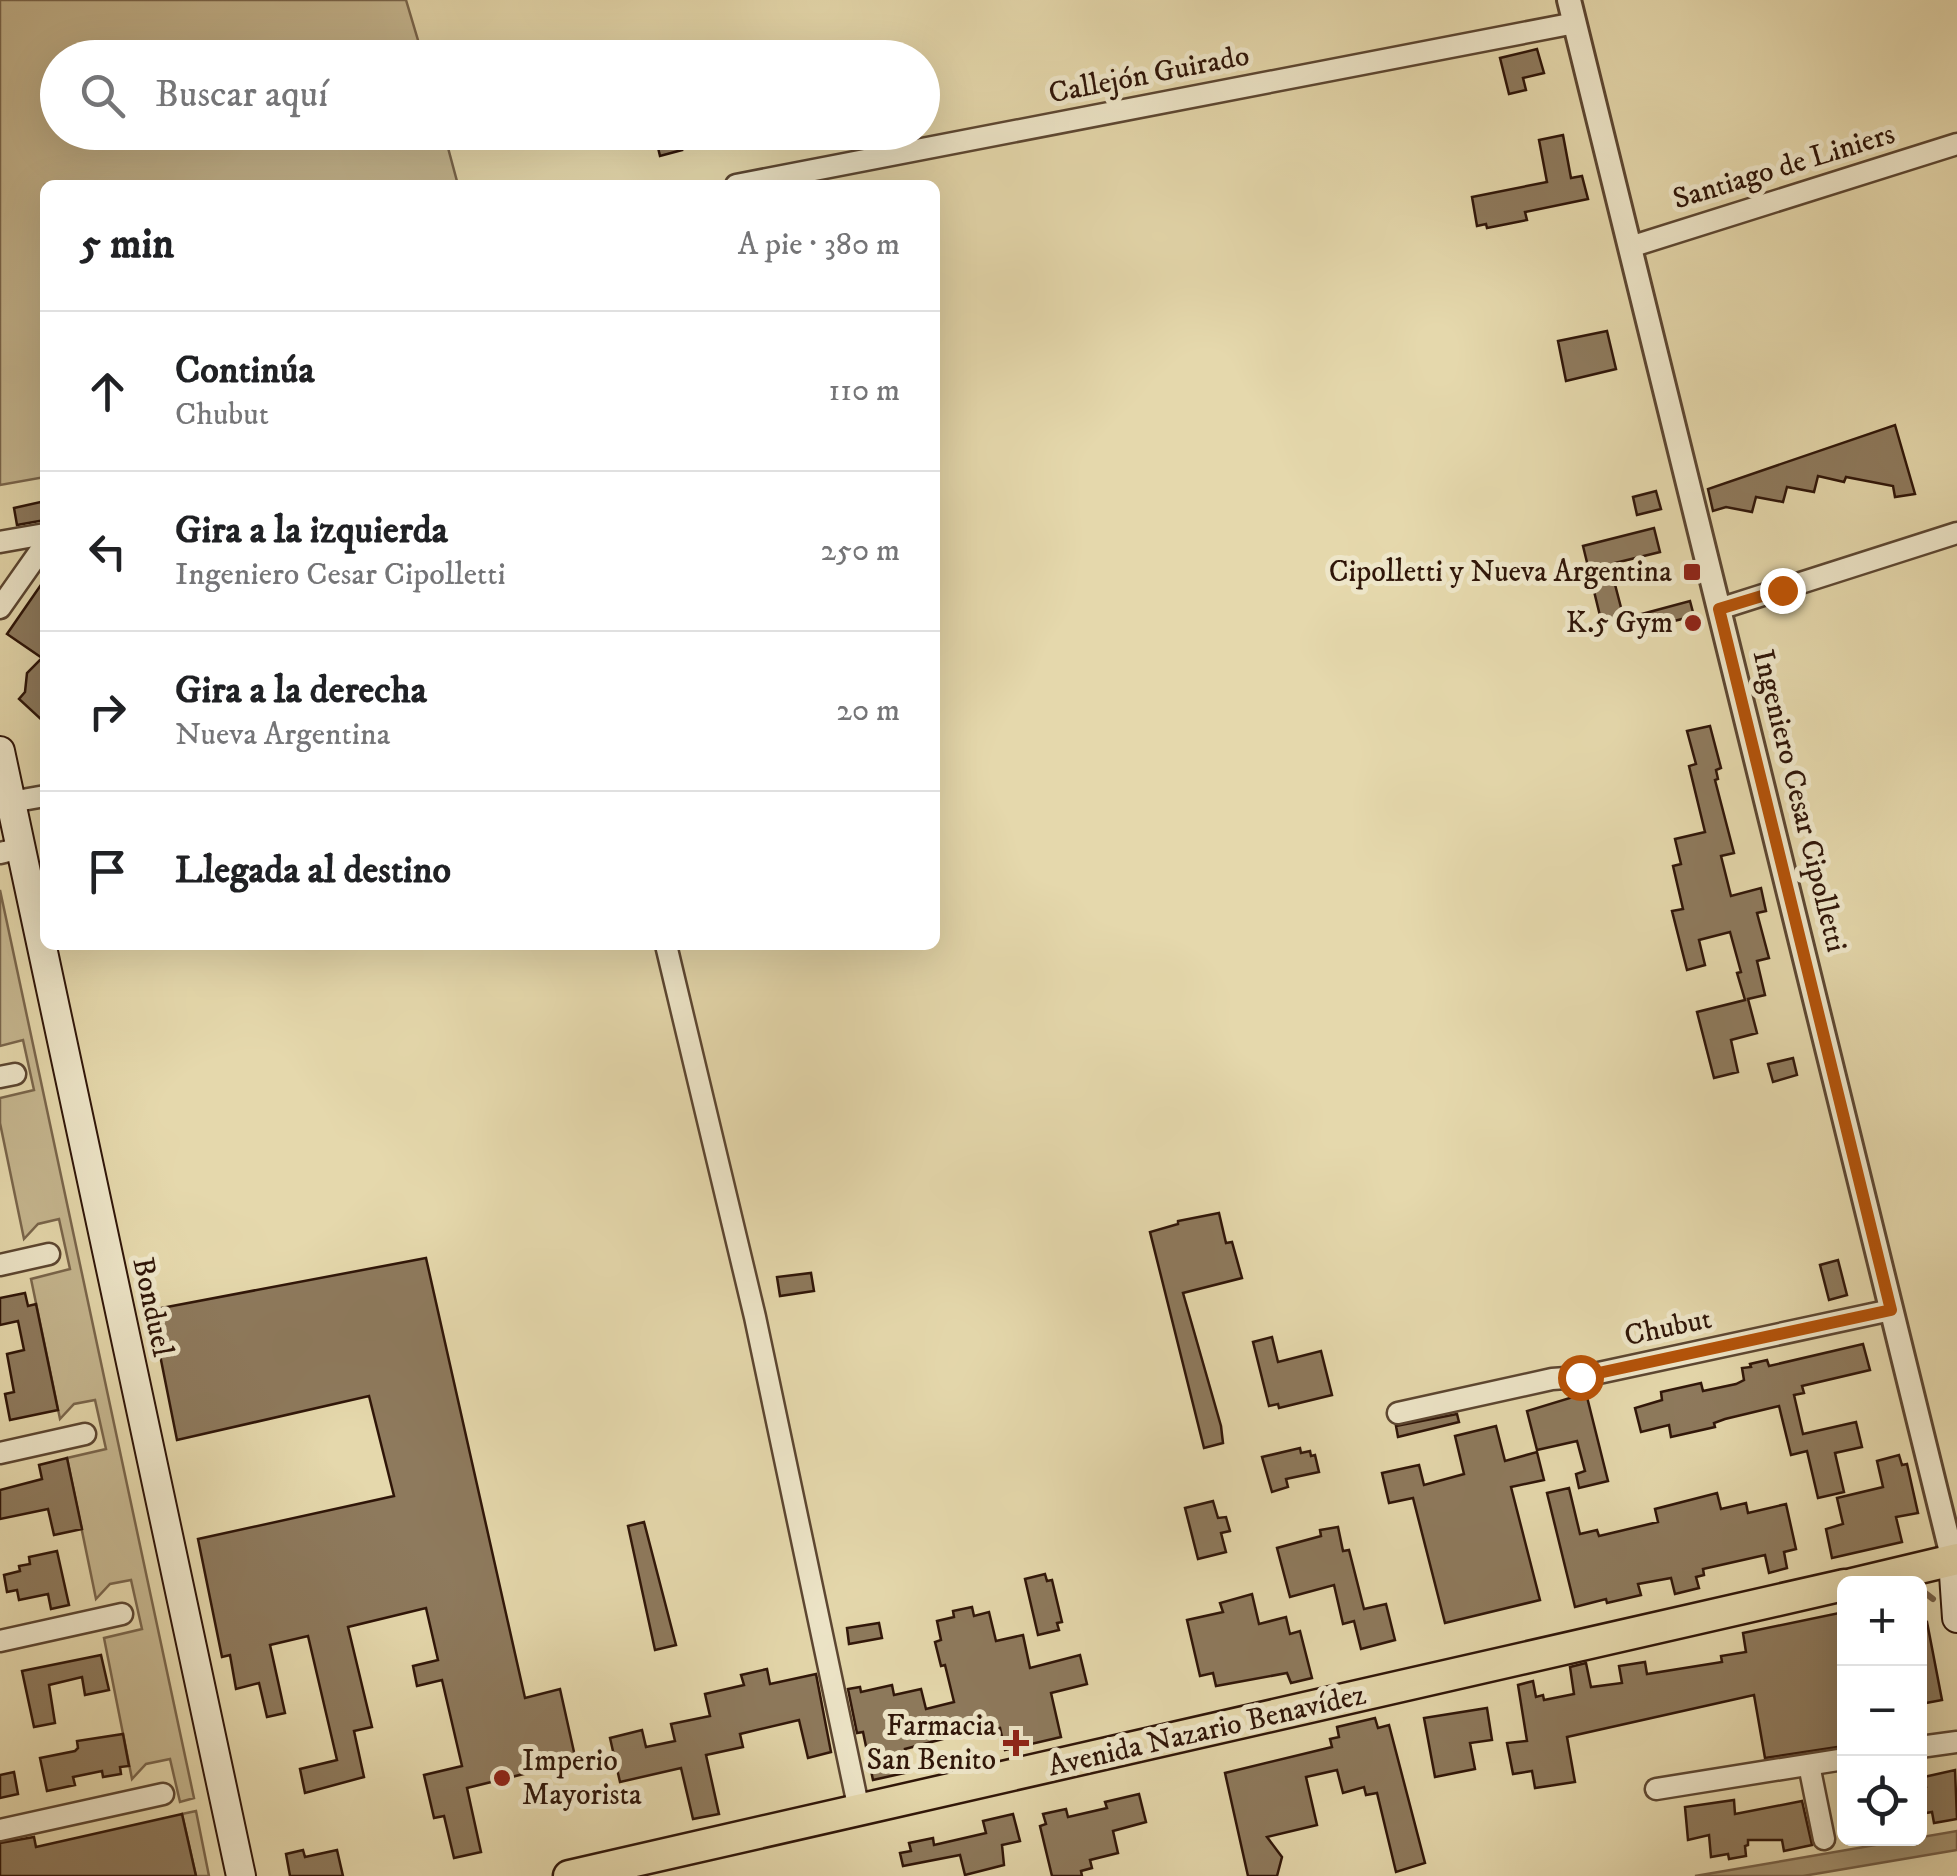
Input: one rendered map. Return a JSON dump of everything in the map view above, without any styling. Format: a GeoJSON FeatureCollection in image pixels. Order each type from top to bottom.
{"type":"FeatureCollection","features":[{"type":"Feature","properties":{"kind":"main road","name":"Bonduel"},"geometry":{"type":"LineString","coordinates":[[0,751],[11,802],[10,850],[241,1876]]}},
{"type":"Feature","properties":{"kind":"main road"},"geometry":{"type":"LineString","coordinates":[[1886,1576],[1955,1560]]}},
{"type":"Feature","properties":{"kind":"main road","name":"Ingeniero Cesar Cipolletti"},"geometry":{"type":"LineString","coordinates":[[1955,1560],[1957,1618]]}},
{"type":"Feature","properties":{"kind":"main road","name":"Avenida Nazario Benavídez"},"geometry":{"type":"LineString","coordinates":[[569,1876],[1837,1587]]}},
{"type":"Feature","properties":{"kind":"street","name":"Callejón Guirado"},"geometry":{"type":"LineString","coordinates":[[940,143],[1572,12]]}},
{"type":"Feature","properties":{"kind":"street","name":"Ingeniero Cesar Cipolletti"},"geometry":{"type":"LineString","coordinates":[[1572,12],[1955,1560]]}},
{"type":"Feature","properties":{"kind":"street","name":"Santiago de Liniers"},"geometry":{"type":"LineString","coordinates":[[1630,246],[1957,144]]}},
{"type":"Feature","properties":{"kind":"street","name":"Callejón Guirado"},"geometry":{"type":"LineString","coordinates":[[760,180],[905,150]]}},
{"type":"Feature","properties":{"kind":"street"},"geometry":{"type":"LineString","coordinates":[[1719,609],[1957,533]]}},
{"type":"Feature","properties":{"kind":"street"},"geometry":{"type":"LineString","coordinates":[[0,542],[40,535]]}},
{"type":"Feature","properties":{"kind":"street"},"geometry":{"type":"LineString","coordinates":[[0,608],[40,551]]}},
{"type":"Feature","properties":{"kind":"street"},"geometry":{"type":"LineString","coordinates":[[11,802],[40,797]]}},
{"type":"Feature","properties":{"kind":"street"},"geometry":{"type":"LineString","coordinates":[[667,950],[755,1317],[860,1810]]}},
{"type":"Feature","properties":{"kind":"street"},"geometry":{"type":"LineString","coordinates":[[0,1265],[49,1254]]}},
{"type":"Feature","properties":{"kind":"street","name":"Chubut"},"geometry":{"type":"LineString","coordinates":[[1398,1413],[1891,1310]]}},
{"type":"Feature","properties":{"kind":"street"},"geometry":{"type":"LineString","coordinates":[[0,1453],[85,1434]]}},
{"type":"Feature","properties":{"kind":"street"},"geometry":{"type":"LineString","coordinates":[[0,1641],[122,1614]]}},
{"type":"Feature","properties":{"kind":"street"},"geometry":{"type":"LineString","coordinates":[[1927,1747],[1957,1742]]}},
{"type":"Feature","properties":{"kind":"street"},"geometry":{"type":"LineString","coordinates":[[1656,1789],[1837,1761]]}},
{"type":"Feature","properties":{"kind":"street"},"geometry":{"type":"LineString","coordinates":[[1809,1765],[1824,1840]]}},
{"type":"Feature","properties":{"kind":"street"},"geometry":{"type":"LineString","coordinates":[[0,1830],[162,1794]]}},
{"type":"Feature","properties":{"kind":"shaded area"},"geometry":{"type":"Polygon","coordinates":[[[0,0],[406,0],[418,40],[40,40],[40,150],[449,150],[457,180],[40,180],[40,478],[0,485],[0,0]]]}},
{"type":"Feature","properties":{"kind":"shaded area"},"geometry":{"type":"Polygon","coordinates":[[[0,890],[194,1798],[180,1802],[170,1759],[146,1764],[132,1779],[104,1638],[142,1629],[131,1580],[110,1584],[96,1599],[67,1458],[106,1449],[95,1400],[74,1404],[60,1419],[31,1279],[70,1269],[59,1219],[38,1224],[24,1239],[0,1123],[0,1098],[34,1090],[23,1040],[0,1046],[0,890]]]}},
{"type":"Feature","properties":{"kind":"shaded area"},"geometry":{"type":"Polygon","coordinates":[[[196,1811],[209,1876],[196,1876],[182,1814],[196,1811]]]}},
{"type":"Feature","properties":{"kind":"shaded area"},"geometry":{"type":"Polygon","coordinates":[[[1957,1831],[1957,1850],[1803,1876],[1695,1876],[1870,1846],[1927,1846],[1927,1836],[1957,1831]]]}},
{"type":"Feature","properties":{"kind":"building"},"geometry":{"type":"Polygon","coordinates":[[[1537,49],[1544,73],[1523,78],[1526,90],[1509,94],[1500,58],[1537,49]]]}},
{"type":"Feature","properties":{"kind":"building"},"geometry":{"type":"Polygon","coordinates":[[[1563,135],[1571,178],[1582,176],[1588,199],[1525,212],[1527,220],[1487,228],[1486,224],[1477,226],[1472,197],[1547,182],[1539,140],[1563,135]]]}},
{"type":"Feature","properties":{"kind":"building"},"geometry":{"type":"Polygon","coordinates":[[[659,150],[682,150],[660,156],[659,150]]]}},
{"type":"Feature","properties":{"kind":"building"},"geometry":{"type":"Polygon","coordinates":[[[1607,331],[1616,369],[1566,381],[1558,341],[1607,331]]]}},
{"type":"Feature","properties":{"kind":"building"},"geometry":{"type":"Polygon","coordinates":[[[1895,425],[1915,494],[1895,497],[1893,486],[1818,476],[1814,492],[1787,487],[1783,502],[1756,497],[1752,512],[1726,507],[1713,511],[1708,489],[1895,425]]]}},
{"type":"Feature","properties":{"kind":"building"},"geometry":{"type":"Polygon","coordinates":[[[1656,491],[1661,509],[1637,515],[1633,497],[1656,491]]]}},
{"type":"Feature","properties":{"kind":"building"},"geometry":{"type":"Polygon","coordinates":[[[40,502],[40,521],[17,525],[14,508],[40,502]]]}},
{"type":"Feature","properties":{"kind":"building"},"geometry":{"type":"Polygon","coordinates":[[[1654,528],[1660,552],[1615,563],[1617,572],[1612,573],[1624,619],[1602,624],[1583,546],[1654,528]]]}},
{"type":"Feature","properties":{"kind":"building"},"geometry":{"type":"Polygon","coordinates":[[[40,586],[40,657],[7,634],[40,586]]]}},
{"type":"Feature","properties":{"kind":"building"},"geometry":{"type":"Polygon","coordinates":[[[1690,601],[1694,616],[1646,628],[1642,614],[1690,601]]]}},
{"type":"Feature","properties":{"kind":"building"},"geometry":{"type":"Polygon","coordinates":[[[40,660],[40,718],[19,699],[25,692],[27,673],[40,660]]]}},
{"type":"Feature","properties":{"kind":"building"},"geometry":{"type":"Polygon","coordinates":[[[1710,726],[1721,768],[1716,770],[1715,780],[1734,853],[1721,856],[1731,896],[1761,888],[1766,911],[1757,913],[1769,958],[1757,961],[1765,995],[1748,999],[1757,1033],[1731,1040],[1738,1072],[1714,1078],[1697,1012],[1745,1000],[1737,973],[1741,972],[1730,932],[1699,940],[1705,965],[1687,970],[1672,911],[1683,909],[1673,866],[1681,864],[1675,839],[1705,832],[1689,766],[1696,764],[1687,731],[1710,726]]]}},
{"type":"Feature","properties":{"kind":"building"},"geometry":{"type":"Polygon","coordinates":[[[1793,1058],[1797,1075],[1773,1082],[1768,1064],[1793,1058]]]}},
{"type":"Feature","properties":{"kind":"building"},"geometry":{"type":"Polygon","coordinates":[[[1219,1213],[1226,1243],[1232,1242],[1242,1278],[1183,1293],[1221,1426],[1223,1443],[1204,1448],[1150,1232],[1178,1221],[1219,1213]]]}},
{"type":"Feature","properties":{"kind":"building"},"geometry":{"type":"Polygon","coordinates":[[[426,1258],[525,1698],[560,1689],[576,1761],[467,1788],[481,1852],[454,1858],[444,1816],[434,1818],[424,1775],[462,1766],[442,1680],[417,1686],[413,1666],[438,1660],[426,1608],[348,1627],[372,1727],[354,1731],[364,1777],[305,1793],[300,1769],[337,1760],[308,1636],[270,1645],[285,1713],[267,1717],[259,1683],[236,1689],[230,1655],[222,1657],[198,1539],[394,1496],[369,1396],[177,1440],[151,1310],[426,1258]]]}},
{"type":"Feature","properties":{"kind":"building"},"geometry":{"type":"Polygon","coordinates":[[[1838,1260],[1847,1295],[1829,1300],[1820,1265],[1838,1260]]]}},
{"type":"Feature","properties":{"kind":"building"},"geometry":{"type":"Polygon","coordinates":[[[811,1273],[814,1291],[780,1296],[777,1277],[811,1273]]]}},
{"type":"Feature","properties":{"kind":"building"},"geometry":{"type":"Polygon","coordinates":[[[25,1293],[28,1306],[36,1304],[58,1410],[10,1420],[5,1394],[14,1392],[7,1354],[24,1350],[18,1321],[0,1325],[0,1298],[25,1293]]]}},
{"type":"Feature","properties":{"kind":"building"},"geometry":{"type":"Polygon","coordinates":[[[1272,1337],[1278,1362],[1321,1351],[1332,1395],[1279,1408],[1278,1404],[1269,1406],[1253,1342],[1272,1337]]]}},
{"type":"Feature","properties":{"kind":"building"},"geometry":{"type":"Polygon","coordinates":[[[1863,1344],[1870,1370],[1802,1386],[1804,1393],[1794,1395],[1803,1434],[1856,1422],[1862,1447],[1835,1453],[1844,1492],[1818,1498],[1807,1451],[1791,1455],[1779,1406],[1671,1437],[1669,1425],[1641,1432],[1635,1408],[1662,1400],[1661,1392],[1701,1383],[1703,1391],[1736,1384],[1744,1380],[1742,1368],[1751,1367],[1750,1364],[1767,1360],[1769,1366],[1863,1344]]]}},
{"type":"Feature","properties":{"kind":"building"},"geometry":{"type":"Polygon","coordinates":[[[1586,1393],[1608,1481],[1579,1488],[1576,1474],[1585,1471],[1577,1441],[1537,1450],[1527,1411],[1586,1393]]]}},
{"type":"Feature","properties":{"kind":"building"},"geometry":{"type":"Polygon","coordinates":[[[1457,1414],[1459,1422],[1398,1437],[1396,1426],[1457,1414]]]}},
{"type":"Feature","properties":{"kind":"building"},"geometry":{"type":"Polygon","coordinates":[[[1496,1426],[1505,1461],[1537,1452],[1544,1480],[1511,1487],[1540,1600],[1445,1623],[1413,1498],[1389,1503],[1382,1473],[1419,1465],[1424,1485],[1464,1474],[1455,1436],[1496,1426]]]}},
{"type":"Feature","properties":{"kind":"building"},"geometry":{"type":"Polygon","coordinates":[[[1300,1448],[1301,1453],[1310,1451],[1311,1456],[1315,1455],[1319,1472],[1286,1479],[1288,1487],[1272,1492],[1262,1457],[1300,1448]]]}},
{"type":"Feature","properties":{"kind":"building"},"geometry":{"type":"Polygon","coordinates":[[[1899,1455],[1902,1465],[1907,1464],[1918,1513],[1896,1517],[1902,1542],[1832,1558],[1826,1529],[1843,1524],[1837,1498],[1883,1487],[1877,1461],[1899,1455]]]}},
{"type":"Feature","properties":{"kind":"building"},"geometry":{"type":"Polygon","coordinates":[[[67,1458],[82,1529],[54,1535],[48,1509],[0,1519],[0,1490],[42,1479],[39,1465],[67,1458]]]}},
{"type":"Feature","properties":{"kind":"building"},"geometry":{"type":"Polygon","coordinates":[[[1569,1488],[1580,1534],[1597,1530],[1599,1536],[1658,1522],[1655,1509],[1717,1493],[1721,1509],[1746,1503],[1748,1513],[1786,1504],[1796,1549],[1784,1552],[1787,1568],[1769,1573],[1765,1555],[1703,1569],[1704,1575],[1696,1577],[1699,1588],[1675,1594],[1671,1578],[1638,1584],[1641,1595],[1575,1607],[1547,1493],[1569,1488]]]}},
{"type":"Feature","properties":{"kind":"building"},"geometry":{"type":"Polygon","coordinates":[[[1213,1501],[1218,1518],[1226,1517],[1230,1531],[1221,1533],[1226,1552],[1198,1559],[1185,1508],[1213,1501]]]}},
{"type":"Feature","properties":{"kind":"building"},"geometry":{"type":"Polygon","coordinates":[[[644,1522],[676,1645],[655,1650],[628,1526],[644,1522]]]}},
{"type":"Feature","properties":{"kind":"building"},"geometry":{"type":"Polygon","coordinates":[[[1338,1527],[1343,1551],[1349,1550],[1364,1609],[1386,1604],[1395,1640],[1361,1649],[1354,1621],[1343,1624],[1334,1585],[1290,1597],[1277,1548],[1321,1536],[1320,1530],[1338,1527]]]}},
{"type":"Feature","properties":{"kind":"building"},"geometry":{"type":"Polygon","coordinates":[[[57,1551],[69,1605],[51,1609],[48,1594],[19,1600],[17,1590],[7,1592],[4,1575],[30,1564],[29,1557],[57,1551]]]}},
{"type":"Feature","properties":{"kind":"building"},"geometry":{"type":"Polygon","coordinates":[[[1045,1574],[1047,1581],[1052,1580],[1062,1622],[1057,1623],[1059,1630],[1038,1635],[1025,1579],[1045,1574]]]}},
{"type":"Feature","properties":{"kind":"building"},"geometry":{"type":"Polygon","coordinates":[[[1252,1594],[1259,1624],[1286,1617],[1290,1634],[1300,1631],[1312,1678],[1291,1683],[1287,1673],[1216,1686],[1213,1673],[1200,1676],[1187,1620],[1223,1612],[1220,1603],[1252,1594]]]}},
{"type":"Feature","properties":{"kind":"building"},"geometry":{"type":"Polygon","coordinates":[[[972,1607],[974,1616],[989,1612],[996,1641],[1023,1635],[1030,1668],[1080,1655],[1087,1684],[1051,1693],[1061,1737],[1005,1750],[1000,1728],[958,1735],[905,1749],[909,1772],[873,1780],[863,1732],[857,1733],[848,1689],[860,1687],[861,1692],[892,1685],[894,1695],[921,1689],[926,1709],[954,1702],[935,1642],[941,1640],[937,1621],[954,1617],[953,1611],[972,1607]]]}},
{"type":"Feature","properties":{"kind":"building"},"geometry":{"type":"Polygon","coordinates":[[[1837,1613],[1837,1747],[1765,1758],[1754,1695],[1567,1737],[1575,1782],[1535,1788],[1532,1771],[1513,1774],[1507,1743],[1527,1741],[1518,1685],[1533,1681],[1536,1697],[1543,1695],[1544,1700],[1574,1694],[1570,1667],[1586,1663],[1591,1687],[1622,1683],[1619,1666],[1645,1662],[1647,1674],[1722,1662],[1721,1656],[1746,1652],[1743,1633],[1837,1613]]]}},
{"type":"Feature","properties":{"kind":"building"},"geometry":{"type":"Polygon","coordinates":[[[1927,1622],[1942,1700],[1927,1703],[1927,1622]]]}},
{"type":"Feature","properties":{"kind":"building"},"geometry":{"type":"Polygon","coordinates":[[[879,1623],[882,1638],[849,1644],[847,1628],[879,1623]]]}},
{"type":"Feature","properties":{"kind":"building"},"geometry":{"type":"Polygon","coordinates":[[[101,1655],[109,1690],[85,1695],[82,1677],[49,1685],[55,1723],[34,1727],[22,1671],[101,1655]]]}},
{"type":"Feature","properties":{"kind":"building"},"geometry":{"type":"Polygon","coordinates":[[[767,1669],[770,1684],[816,1674],[831,1752],[808,1758],[799,1720],[740,1734],[743,1747],[706,1755],[719,1814],[693,1819],[681,1768],[620,1782],[610,1738],[642,1730],[646,1747],[675,1741],[671,1724],[710,1716],[705,1694],[744,1685],[741,1675],[767,1669]]]}},
{"type":"Feature","properties":{"kind":"building"},"geometry":{"type":"Polygon","coordinates":[[[1487,1708],[1492,1740],[1470,1743],[1475,1769],[1435,1777],[1424,1718],[1487,1708]]]}},
{"type":"Feature","properties":{"kind":"building"},"geometry":{"type":"Polygon","coordinates":[[[1375,1718],[1378,1728],[1389,1725],[1425,1863],[1396,1872],[1377,1793],[1366,1795],[1364,1787],[1343,1793],[1337,1770],[1306,1777],[1317,1825],[1267,1837],[1282,1857],[1277,1876],[1248,1876],[1225,1773],[1332,1747],[1330,1739],[1339,1737],[1337,1727],[1375,1718]]]}},
{"type":"Feature","properties":{"kind":"building"},"geometry":{"type":"Polygon","coordinates":[[[123,1734],[129,1766],[120,1767],[121,1774],[103,1777],[102,1771],[73,1777],[75,1785],[47,1791],[40,1758],[75,1751],[77,1741],[123,1734]]]}},
{"type":"Feature","properties":{"kind":"building"},"geometry":{"type":"Polygon","coordinates":[[[1955,1770],[1957,1819],[1934,1823],[1932,1812],[1927,1813],[1927,1776],[1955,1770]]]}},
{"type":"Feature","properties":{"kind":"building"},"geometry":{"type":"Polygon","coordinates":[[[14,1772],[18,1794],[0,1798],[0,1775],[14,1772]]]}},
{"type":"Feature","properties":{"kind":"building"},"geometry":{"type":"Polygon","coordinates":[[[1139,1794],[1146,1822],[1113,1831],[1118,1853],[1090,1860],[1092,1868],[1081,1871],[1082,1876],[1052,1876],[1040,1826],[1046,1824],[1043,1814],[1066,1809],[1068,1817],[1107,1808],[1105,1802],[1139,1794]]]}},
{"type":"Feature","properties":{"kind":"building"},"geometry":{"type":"Polygon","coordinates":[[[1734,1800],[1735,1814],[1802,1801],[1812,1845],[1784,1851],[1782,1840],[1748,1840],[1746,1856],[1729,1859],[1728,1854],[1711,1857],[1709,1835],[1688,1840],[1685,1807],[1734,1800]]]}},
{"type":"Feature","properties":{"kind":"building"},"geometry":{"type":"Polygon","coordinates":[[[182,1814],[196,1876],[0,1876],[0,1843],[34,1837],[36,1847],[182,1814]]]}},
{"type":"Feature","properties":{"kind":"building"},"geometry":{"type":"Polygon","coordinates":[[[1013,1814],[1020,1841],[1002,1845],[1004,1865],[965,1875],[960,1855],[903,1866],[900,1853],[911,1851],[909,1843],[933,1838],[934,1845],[986,1833],[983,1821],[1013,1814]]]}},
{"type":"Feature","properties":{"kind":"building"},"geometry":{"type":"Polygon","coordinates":[[[303,1850],[305,1857],[337,1850],[343,1876],[290,1876],[286,1854],[303,1850]]]}},
{"type":"Feature","properties":{"kind":"waterway"},"geometry":{"type":"LineString","coordinates":[[1927,1594],[1933,1599]]}},
{"type":"Feature","properties":{"kind":"place","name":"Cipolletti y Nueva Argentina"},"geometry":{"type":"Point","coordinates":[1692,572]}},
{"type":"Feature","properties":{"kind":"place","name":"K.5 Gym"},"geometry":{"type":"Point","coordinates":[1693,623]}},
{"type":"Feature","properties":{"kind":"place","name":"Farmacia San Benito"},"geometry":{"type":"Point","coordinates":[1016,1743]}},
{"type":"Feature","properties":{"kind":"place","name":"Imperio Mayorista"},"geometry":{"type":"Point","coordinates":[502,1778]}},
{"type":"Feature","properties":{"kind":"route"},"geometry":{"type":"LineString","coordinates":[[1580,1377],[1891,1310],[1719,609],[1782,590]]}}]}
